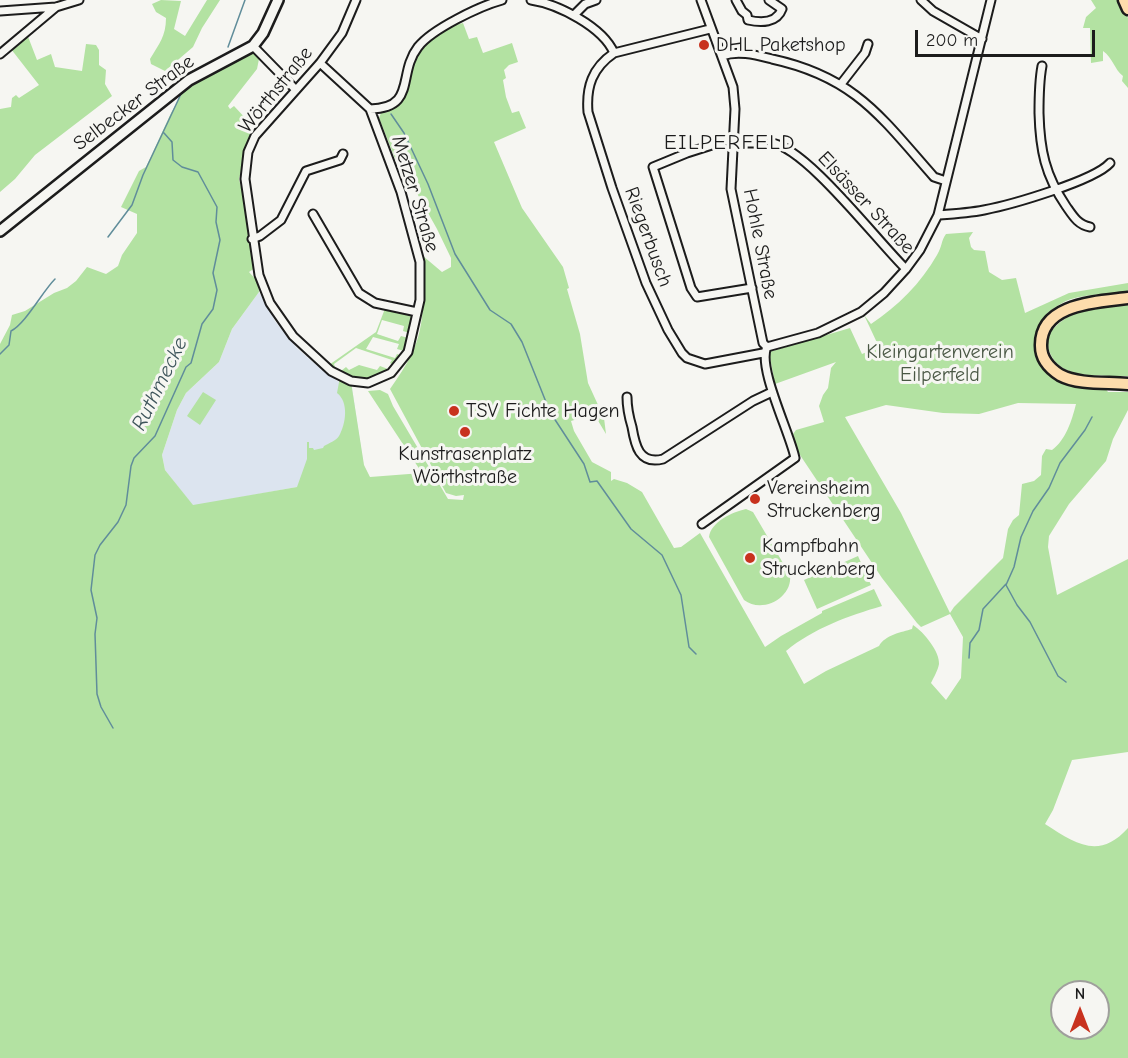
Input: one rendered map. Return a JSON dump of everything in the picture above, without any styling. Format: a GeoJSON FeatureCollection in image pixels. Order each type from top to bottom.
{"type":"FeatureCollection","features":[{"type":"Feature","properties":{"kind":"main road"},"geometry":{"type":"LineString","coordinates":[[253,46],[263,33],[278,0]]}},
{"type":"Feature","properties":{"kind":"main road"},"geometry":{"type":"LineString","coordinates":[[1124,0],[1128,9]]}},
{"type":"Feature","properties":{"kind":"main road","name":"Selbecker Straße"},"geometry":{"type":"LineString","coordinates":[[0,231],[189,80],[253,46]]}},
{"type":"Feature","properties":{"kind":"main road"},"geometry":{"type":"LineString","coordinates":[[1128,298],[1081,304],[1057,314],[1043,331],[1040,348],[1046,364],[1061,375],[1082,380],[1128,384]]}},
{"type":"Feature","properties":{"kind":"street"},"geometry":{"type":"LineString","coordinates":[[0,11],[56,7],[78,0]]}},
{"type":"Feature","properties":{"kind":"street","name":"Wörthstraße"},"geometry":{"type":"LineString","coordinates":[[356,0],[342,33],[320,63],[255,136],[248,152],[245,178],[259,275],[270,303],[293,336],[336,375],[351,381],[362,383],[375,381],[391,373],[408,352],[417,312]]}},
{"type":"Feature","properties":{"kind":"street"},"geometry":{"type":"LineString","coordinates":[[370,109],[392,106],[400,99],[411,61],[417,48],[426,38],[449,24],[491,3],[502,0]]}},
{"type":"Feature","properties":{"kind":"street"},"geometry":{"type":"LineString","coordinates":[[531,0],[548,4],[574,15],[611,46],[614,53],[710,29]]}},
{"type":"Feature","properties":{"kind":"street"},"geometry":{"type":"LineString","coordinates":[[574,15],[585,4],[596,0]]}},
{"type":"Feature","properties":{"kind":"street","name":"Hohle Straße"},"geometry":{"type":"LineString","coordinates":[[700,0],[733,87],[735,109],[730,179],[732,196],[772,392],[795,458],[702,524]]}},
{"type":"Feature","properties":{"kind":"street"},"geometry":{"type":"LineString","coordinates":[[736,0],[748,20],[757,22],[772,21],[779,16],[782,9],[770,0]]}},
{"type":"Feature","properties":{"kind":"street"},"geometry":{"type":"LineString","coordinates":[[921,0],[933,11],[982,39]]}},
{"type":"Feature","properties":{"kind":"street","name":"Riegerbusch"},"geometry":{"type":"LineString","coordinates":[[614,53],[594,72],[587,95],[588,112],[626,228],[656,306],[677,346],[687,358],[705,364],[765,350],[818,333],[844,321],[868,307],[906,269],[920,249],[938,214],[991,0]]}},
{"type":"Feature","properties":{"kind":"street"},"geometry":{"type":"LineString","coordinates":[[0,54],[56,7]]}},
{"type":"Feature","properties":{"kind":"street"},"geometry":{"type":"LineString","coordinates":[[841,84],[865,53],[868,44]]}},
{"type":"Feature","properties":{"kind":"street"},"geometry":{"type":"LineString","coordinates":[[253,46],[296,90]]}},
{"type":"Feature","properties":{"kind":"street"},"geometry":{"type":"LineString","coordinates":[[722,56],[732,53],[793,63],[841,84],[873,109],[934,177],[946,181]]}},
{"type":"Feature","properties":{"kind":"street","name":"Metzer Straße"},"geometry":{"type":"LineString","coordinates":[[320,63],[370,109],[401,192],[420,262],[420,300],[417,312]]}},
{"type":"Feature","properties":{"kind":"street"},"geometry":{"type":"LineString","coordinates":[[1042,66],[1039,78],[1043,159],[1055,189],[1077,221],[1090,227]]}},
{"type":"Feature","properties":{"kind":"street","name":"Elsässer Straße"},"geometry":{"type":"LineString","coordinates":[[752,288],[697,297],[691,288],[653,167],[687,153],[733,140],[779,144],[795,153],[833,189],[906,269]]}},
{"type":"Feature","properties":{"kind":"street"},"geometry":{"type":"LineString","coordinates":[[252,239],[260,236],[281,220],[306,171],[340,159],[343,154]]}},
{"type":"Feature","properties":{"kind":"street"},"geometry":{"type":"LineString","coordinates":[[938,214],[986,210],[1093,175],[1105,169],[1110,162]]}},
{"type":"Feature","properties":{"kind":"street"},"geometry":{"type":"LineString","coordinates":[[313,214],[359,293],[375,303],[417,312]]}},
{"type":"Feature","properties":{"kind":"street"},"geometry":{"type":"LineString","coordinates":[[627,398],[636,448],[643,457],[650,460],[663,459],[746,405],[772,392]]}},
{"type":"Feature","properties":{"kind":"shaded area"},"geometry":{"type":"Polygon","coordinates":[[[259,292],[275,321],[297,348],[339,382],[351,381],[364,468],[297,487],[193,506],[165,470],[162,455],[177,410],[186,393],[219,362],[232,329],[259,292]]]}},
{"type":"Feature","properties":{"kind":"green space"},"geometry":{"type":"Polygon","coordinates":[[[161,0],[181,1],[174,29],[185,36],[207,0],[220,0],[193,47],[165,71],[151,64],[150,59],[165,30],[166,18],[156,12],[152,4],[161,0]]]}},
{"type":"Feature","properties":{"kind":"green space"},"geometry":{"type":"Polygon","coordinates":[[[1091,0],[1120,0],[1128,18],[1128,88],[1122,81],[1123,76],[1103,51],[1103,61],[1091,63],[1090,28],[1083,28],[1086,17],[1096,8],[1091,0]]]}},
{"type":"Feature","properties":{"kind":"green space","name":"Kleingartenverein Eilperfeld"},"geometry":{"type":"Polygon","coordinates":[[[463,23],[469,39],[477,37],[483,53],[512,43],[518,62],[509,65],[504,70],[506,78],[503,80],[512,113],[519,111],[526,128],[494,142],[522,208],[563,267],[580,334],[588,383],[604,418],[606,434],[594,414],[571,421],[574,431],[592,462],[611,472],[611,481],[614,479],[627,483],[642,492],[674,548],[681,547],[700,533],[765,647],[822,611],[874,589],[882,606],[832,624],[786,651],[804,684],[879,646],[889,637],[912,629],[913,625],[926,637],[937,654],[939,664],[931,683],[946,700],[961,678],[963,637],[950,614],[921,627],[917,623],[882,578],[798,452],[793,434],[796,430],[824,422],[819,406],[828,388],[831,368],[836,362],[775,384],[769,352],[850,328],[862,354],[879,347],[864,315],[871,324],[908,293],[931,265],[946,234],[973,232],[969,238],[971,247],[974,250],[985,251],[989,272],[1002,280],[1016,278],[1025,313],[1069,293],[1128,283],[1128,292],[1078,297],[1054,308],[1040,323],[1035,337],[1035,352],[1045,371],[1057,379],[1077,385],[1105,388],[1108,392],[1128,392],[1128,410],[1113,439],[1106,461],[1069,504],[1049,536],[1048,547],[1057,595],[1128,559],[1128,752],[1072,760],[1053,810],[1045,824],[1067,838],[1087,846],[1107,844],[1128,828],[1128,1058],[0,1058],[0,344],[10,325],[12,315],[25,311],[54,293],[67,288],[87,267],[106,274],[118,266],[122,255],[137,233],[137,214],[121,207],[139,171],[146,167],[187,85],[253,49],[259,59],[257,69],[228,106],[230,109],[234,106],[249,122],[251,131],[239,179],[255,268],[249,272],[258,282],[259,292],[232,329],[219,362],[186,393],[177,410],[162,455],[165,470],[193,505],[297,487],[307,459],[307,442],[309,442],[309,448],[314,450],[323,448],[336,439],[341,431],[345,419],[345,407],[337,393],[340,377],[336,375],[346,367],[349,370],[359,365],[377,370],[380,366],[393,371],[379,379],[351,382],[364,465],[370,477],[422,473],[368,391],[380,390],[388,394],[448,499],[463,500],[464,495],[456,496],[446,493],[390,389],[410,358],[420,331],[423,306],[423,256],[442,272],[451,267],[451,258],[437,229],[409,179],[396,161],[379,118],[381,113],[388,112],[385,108],[393,105],[416,53],[434,35],[463,23]],[[1018,403],[979,414],[943,413],[886,405],[845,417],[901,513],[950,613],[1003,558],[1008,529],[1019,515],[1022,484],[1034,481],[1041,475],[1042,456],[1046,449],[1052,450],[1057,446],[1065,435],[1076,404],[1018,403]]]}},
{"type":"Feature","properties":{"kind":"green space"},"geometry":{"type":"Polygon","coordinates":[[[27,34],[37,60],[51,54],[55,67],[82,71],[86,44],[96,45],[99,50],[99,65],[106,70],[105,84],[112,96],[35,155],[15,179],[0,192],[0,109],[11,107],[12,98],[16,95],[19,98],[39,85],[11,49],[27,34]]]}},
{"type":"Feature","properties":{"kind":"green space"},"geometry":{"type":"Polygon","coordinates":[[[1128,305],[1128,376],[1076,373],[1056,362],[1049,352],[1047,337],[1063,320],[1083,311],[1128,305]]]}},
{"type":"Feature","properties":{"kind":"green space"},"geometry":{"type":"Polygon","coordinates":[[[386,306],[417,312],[413,334],[403,331],[404,326],[382,320],[377,334],[398,341],[401,336],[412,339],[408,352],[397,349],[399,344],[373,337],[366,349],[395,358],[397,354],[405,357],[398,367],[390,363],[392,360],[356,348],[334,364],[335,367],[331,371],[326,367],[376,332],[386,306]]]}},
{"type":"Feature","properties":{"kind":"green space"},"geometry":{"type":"Polygon","coordinates":[[[203,392],[216,400],[200,425],[187,416],[203,392]]]}},
{"type":"Feature","properties":{"kind":"green space","name":"Kampfbahn Struckenberg"},"geometry":{"type":"Polygon","coordinates":[[[746,509],[753,512],[790,575],[787,591],[782,597],[767,604],[751,604],[744,600],[709,537],[718,522],[746,509]]]}},
{"type":"Feature","properties":{"kind":"green space"},"geometry":{"type":"Polygon","coordinates":[[[858,556],[871,585],[817,609],[804,580],[858,556]]]}},
{"type":"Feature","properties":{"kind":"waterway"},"geometry":{"type":"LineString","coordinates":[[228,47],[245,0]]}},
{"type":"Feature","properties":{"kind":"waterway"},"geometry":{"type":"LineString","coordinates":[[108,237],[132,205],[143,175],[181,94],[213,73]]}},
{"type":"Feature","properties":{"kind":"waterway"},"geometry":{"type":"LineString","coordinates":[[391,114],[404,133],[428,184],[455,254],[490,310],[511,324],[522,342],[550,412],[584,464],[590,482],[597,481],[631,529],[662,555],[681,595],[689,647],[696,654]]}},
{"type":"Feature","properties":{"kind":"waterway","name":"Ruthmecke"},"geometry":{"type":"LineString","coordinates":[[113,728],[101,707],[97,694],[95,634],[97,618],[91,590],[95,555],[118,522],[126,505],[134,458],[155,436],[186,367],[191,363],[202,324],[213,309],[217,290],[213,273],[220,240],[216,222],[217,207],[198,172],[182,167],[173,160],[172,142],[164,133]]}},
{"type":"Feature","properties":{"kind":"waterway"},"geometry":{"type":"LineString","coordinates":[[0,354],[9,345],[11,331],[17,327],[55,279]]}},
{"type":"Feature","properties":{"kind":"waterway"},"geometry":{"type":"LineString","coordinates":[[1066,682],[1058,676],[1030,622],[1006,585],[1014,567],[1021,537],[1033,511],[1049,488],[1060,463],[1092,417]]}},
{"type":"Feature","properties":{"kind":"waterway"},"geometry":{"type":"LineString","coordinates":[[969,658],[970,643],[979,630],[983,609],[1006,584]]}},
{"type":"Feature","properties":{"kind":"place","name":"DHL Paketshop"},"geometry":{"type":"Point","coordinates":[704,45]}},
{"type":"Feature","properties":{"kind":"place","name":"TSV Fichte Hagen"},"geometry":{"type":"Point","coordinates":[454,411]}},
{"type":"Feature","properties":{"kind":"place","name":"Kunstrasenplatz Wörthstraße"},"geometry":{"type":"Point","coordinates":[465,432]}},
{"type":"Feature","properties":{"kind":"place","name":"Vereinsheim Struckenberg"},"geometry":{"type":"Point","coordinates":[755,499]}},
{"type":"Feature","properties":{"kind":"place","name":"Kampfbahn Struckenberg"},"geometry":{"type":"Point","coordinates":[750,558]}},
{"type":"Feature","properties":{"kind":"district","name":"EILPERFELD"},"geometry":{"type":"Point","coordinates":[730,143]}}]}
